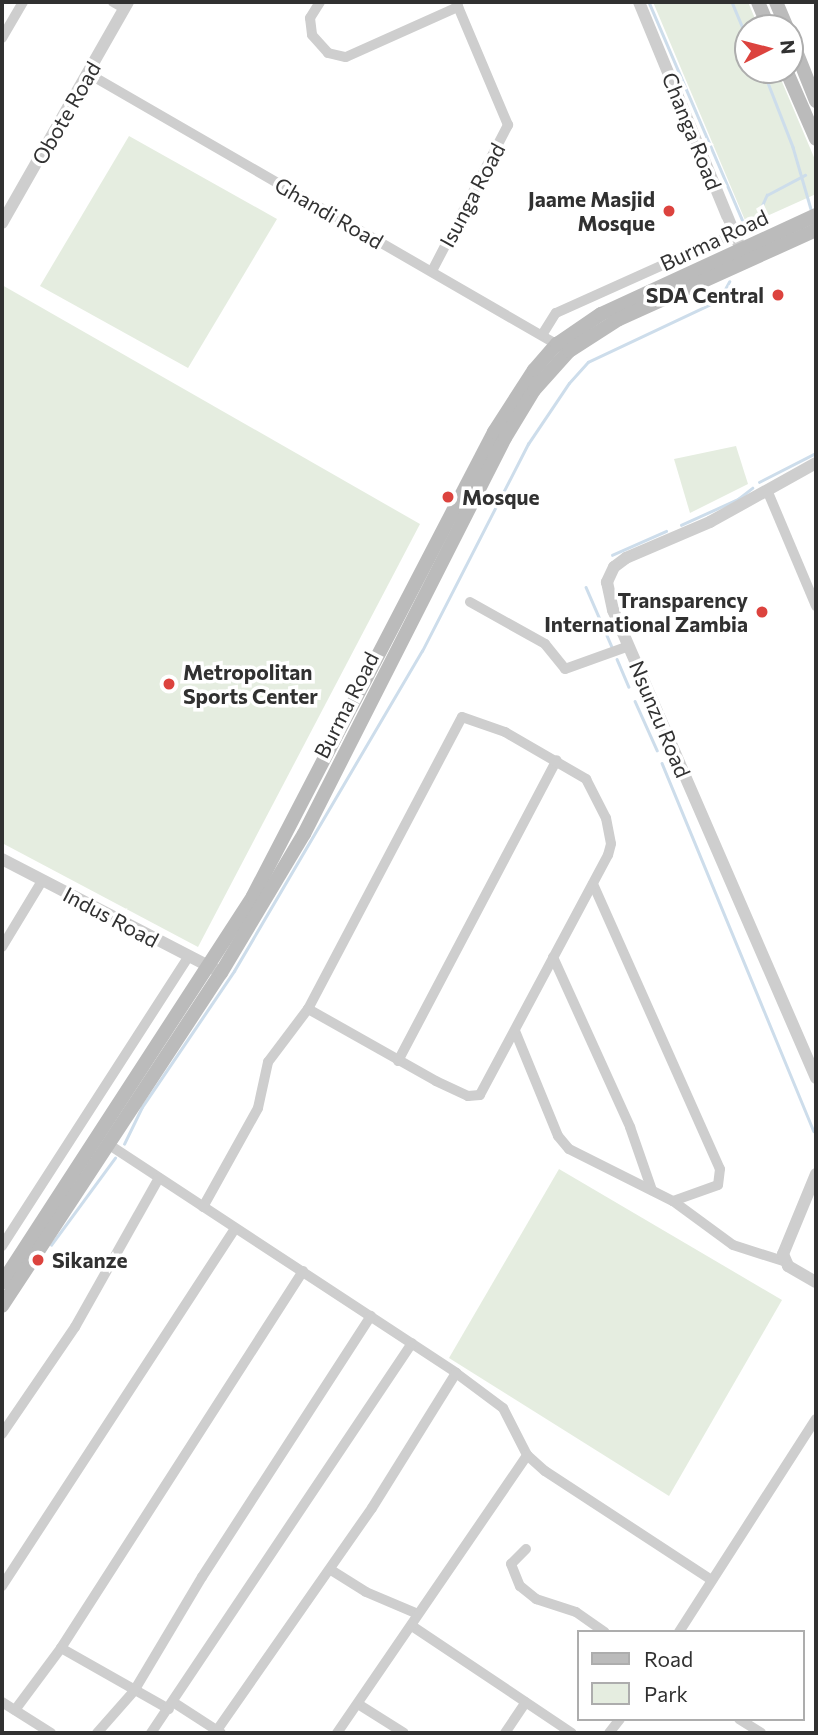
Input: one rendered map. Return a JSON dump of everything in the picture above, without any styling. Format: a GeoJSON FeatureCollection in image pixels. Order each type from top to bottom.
{"type":"FeatureCollection","features":[{"type":"Feature","properties":{"kind":"main road"},"geometry":{"type":"LineString","coordinates":[[804,71],[816,101]]}},
{"type":"Feature","properties":{"kind":"main road"},"geometry":{"type":"LineString","coordinates":[[792,84],[816,139]]}},
{"type":"Feature","properties":{"kind":"main road","name":"Burma Road"},"geometry":{"type":"LineString","coordinates":[[743,255],[816,215]]}},
{"type":"Feature","properties":{"kind":"main road","name":"Burma Road"},"geometry":{"type":"LineString","coordinates":[[2,1306],[108,1144],[215,970],[494,432],[522,386],[601,314],[743,255],[816,230]]}},
{"type":"Feature","properties":{"kind":"main road","name":"Burma Road"},"geometry":{"type":"LineString","coordinates":[[2,1283],[215,970]]}},
{"type":"Feature","properties":{"kind":"street"},"geometry":{"type":"LineString","coordinates":[[2,38],[23,2]]}},
{"type":"Feature","properties":{"kind":"street"},"geometry":{"type":"LineString","coordinates":[[320,2],[310,18],[312,35],[328,52],[346,57],[457,4]]}},
{"type":"Feature","properties":{"kind":"street","name":"Changa Road"},"geometry":{"type":"LineString","coordinates":[[639,2],[743,255]]}},
{"type":"Feature","properties":{"kind":"street","name":"Obote Road"},"geometry":{"type":"LineString","coordinates":[[2,223],[89,74],[122,4]]}},
{"type":"Feature","properties":{"kind":"street","name":"Isunga Road"},"geometry":{"type":"LineString","coordinates":[[432,271],[508,125],[457,4]]}},
{"type":"Feature","properties":{"kind":"street","name":"Ghandi Road"},"geometry":{"type":"LineString","coordinates":[[89,74],[563,348]]}},
{"type":"Feature","properties":{"kind":"street"},"geometry":{"type":"LineString","coordinates":[[542,335],[556,313],[734,233]]}},
{"type":"Feature","properties":{"kind":"street","name":"Nsunzu Road"},"geometry":{"type":"LineString","coordinates":[[816,463],[614,567],[608,593],[816,1078]]}},
{"type":"Feature","properties":{"kind":"street"},"geometry":{"type":"LineString","coordinates":[[767,490],[816,606]]}},
{"type":"Feature","properties":{"kind":"street"},"geometry":{"type":"LineString","coordinates":[[470,602],[545,644],[565,669],[629,646]]}},
{"type":"Feature","properties":{"kind":"street"},"geometry":{"type":"LineString","coordinates":[[203,1207],[258,1108],[268,1062],[308,1009],[463,717],[505,732],[586,779],[606,818],[611,844],[593,884],[477,1097],[468,1096],[398,1061],[308,1009]]}},
{"type":"Feature","properties":{"kind":"street"},"geometry":{"type":"LineString","coordinates":[[398,1061],[557,760]]}},
{"type":"Feature","properties":{"kind":"street","name":"Indus Road"},"geometry":{"type":"LineString","coordinates":[[2,859],[215,970]]}},
{"type":"Feature","properties":{"kind":"street"},"geometry":{"type":"LineString","coordinates":[[2,947],[42,881]]}},
{"type":"Feature","properties":{"kind":"street"},"geometry":{"type":"LineString","coordinates":[[593,884],[720,1169],[718,1185],[673,1201]]}},
{"type":"Feature","properties":{"kind":"street"},"geometry":{"type":"LineString","coordinates":[[2,1246],[188,957]]}},
{"type":"Feature","properties":{"kind":"street"},"geometry":{"type":"LineString","coordinates":[[553,957],[630,1127],[652,1190]]}},
{"type":"Feature","properties":{"kind":"street"},"geometry":{"type":"LineString","coordinates":[[515,1031],[562,1143],[673,1201],[722,1238],[757,1256],[783,1261],[816,1282]]}},
{"type":"Feature","properties":{"kind":"street"},"geometry":{"type":"LineString","coordinates":[[108,1144],[234,1230],[303,1271],[456,1373],[503,1408],[527,1455],[559,1482],[710,1580]]}},
{"type":"Feature","properties":{"kind":"street"},"geometry":{"type":"LineString","coordinates":[[783,1261],[783,1243],[816,1174]]}},
{"type":"Feature","properties":{"kind":"street"},"geometry":{"type":"LineString","coordinates":[[2,1434],[75,1327],[159,1178]]}},
{"type":"Feature","properties":{"kind":"street"},"geometry":{"type":"LineString","coordinates":[[2,1586],[234,1230]]}},
{"type":"Feature","properties":{"kind":"street"},"geometry":{"type":"LineString","coordinates":[[15,1710],[61,1648],[303,1271]]}},
{"type":"Feature","properties":{"kind":"street"},"geometry":{"type":"LineString","coordinates":[[97,1733],[134,1691],[202,1577],[371,1316]]}},
{"type":"Feature","properties":{"kind":"street"},"geometry":{"type":"LineString","coordinates":[[152,1733],[412,1343]]}},
{"type":"Feature","properties":{"kind":"street"},"geometry":{"type":"LineString","coordinates":[[61,1648],[134,1691],[171,1706],[218,1732],[331,1570],[456,1373]]}},
{"type":"Feature","properties":{"kind":"street"},"geometry":{"type":"LineString","coordinates":[[679,1630],[816,1419]]}},
{"type":"Feature","properties":{"kind":"street"},"geometry":{"type":"LineString","coordinates":[[337,1733],[527,1455]]}},
{"type":"Feature","properties":{"kind":"street"},"geometry":{"type":"LineString","coordinates":[[526,1549],[511,1564],[520,1586],[536,1599],[576,1612],[602,1630]]}},
{"type":"Feature","properties":{"kind":"street"},"geometry":{"type":"LineString","coordinates":[[331,1570],[366,1592],[418,1614]]}},
{"type":"Feature","properties":{"kind":"street"},"geometry":{"type":"LineString","coordinates":[[412,1626],[572,1733]]}},
{"type":"Feature","properties":{"kind":"street"},"geometry":{"type":"LineString","coordinates":[[2,1702],[51,1733]]}},
{"type":"Feature","properties":{"kind":"street"},"geometry":{"type":"LineString","coordinates":[[505,1733],[526,1702]]}},
{"type":"Feature","properties":{"kind":"street"},"geometry":{"type":"LineString","coordinates":[[358,1704],[404,1733]]}},
{"type":"Feature","properties":{"kind":"street"},"geometry":{"type":"LineString","coordinates":[[742,1721],[761,1733]]}},
{"type":"Feature","properties":{"kind":"green space"},"geometry":{"type":"Polygon","coordinates":[[[653,2],[748,2],[753,14],[734,14],[734,84],[783,84],[816,162],[816,194],[747,225],[653,2]]]}},
{"type":"Feature","properties":{"kind":"green space"},"geometry":{"type":"Polygon","coordinates":[[[129,136],[277,219],[188,368],[40,286],[129,136]]]}},
{"type":"Feature","properties":{"kind":"green space","name":"Metropolitan Sports Center"},"geometry":{"type":"Polygon","coordinates":[[[2,285],[420,524],[198,947],[2,843],[2,285]]]}},
{"type":"Feature","properties":{"kind":"green space"},"geometry":{"type":"Polygon","coordinates":[[[736,446],[748,484],[690,513],[674,459],[736,446]]]}},
{"type":"Feature","properties":{"kind":"green space"},"geometry":{"type":"Polygon","coordinates":[[[559,1169],[782,1300],[669,1496],[449,1358],[559,1169]]]}},
{"type":"Feature","properties":{"kind":"waterway"},"geometry":{"type":"LineString","coordinates":[[649,2],[743,221],[749,226]]}},
{"type":"Feature","properties":{"kind":"waterway"},"geometry":{"type":"LineString","coordinates":[[732,2],[737,14]]}},
{"type":"Feature","properties":{"kind":"waterway"},"geometry":{"type":"LineString","coordinates":[[768,84],[793,147],[811,209]]}},
{"type":"Feature","properties":{"kind":"waterway"},"geometry":{"type":"LineString","coordinates":[[752,228],[767,195],[805,175]]}},
{"type":"Feature","properties":{"kind":"waterway"},"geometry":{"type":"LineString","coordinates":[[124,1144],[142,1107],[234,971],[422,651],[528,444],[569,383],[588,362],[719,300],[729,282]]}},
{"type":"Feature","properties":{"kind":"waterway"},"geometry":{"type":"LineString","coordinates":[[759,482],[816,453]]}},
{"type":"Feature","properties":{"kind":"waterway"},"geometry":{"type":"LineString","coordinates":[[681,525],[738,499],[752,488]]}},
{"type":"Feature","properties":{"kind":"waterway"},"geometry":{"type":"LineString","coordinates":[[612,555],[666,531]]}},
{"type":"Feature","properties":{"kind":"waterway"},"geometry":{"type":"LineString","coordinates":[[586,587],[612,647]]}},
{"type":"Feature","properties":{"kind":"waterway"},"geometry":{"type":"LineString","coordinates":[[617,659],[629,687]]}},
{"type":"Feature","properties":{"kind":"waterway"},"geometry":{"type":"LineString","coordinates":[[635,701],[657,750]]}},
{"type":"Feature","properties":{"kind":"waterway"},"geometry":{"type":"LineString","coordinates":[[662,763],[814,1131]]}},
{"type":"Feature","properties":{"kind":"waterway"},"geometry":{"type":"LineString","coordinates":[[51,1245],[115,1158]]}},
{"type":"Feature","properties":{"kind":"place","name":"Jaame Masjid Mosque"},"geometry":{"type":"Point","coordinates":[669,211]}},
{"type":"Feature","properties":{"kind":"place","name":"SDA Central"},"geometry":{"type":"Point","coordinates":[778,295]}},
{"type":"Feature","properties":{"kind":"place","name":"Mosque"},"geometry":{"type":"Point","coordinates":[448,497]}},
{"type":"Feature","properties":{"kind":"place","name":"Transparency International Zambia"},"geometry":{"type":"Point","coordinates":[762,612]}},
{"type":"Feature","properties":{"kind":"place","name":"Metropolitan Sports Center"},"geometry":{"type":"Point","coordinates":[169,684]}},
{"type":"Feature","properties":{"kind":"place","name":"Sikanze"},"geometry":{"type":"Point","coordinates":[38,1260]}}]}
